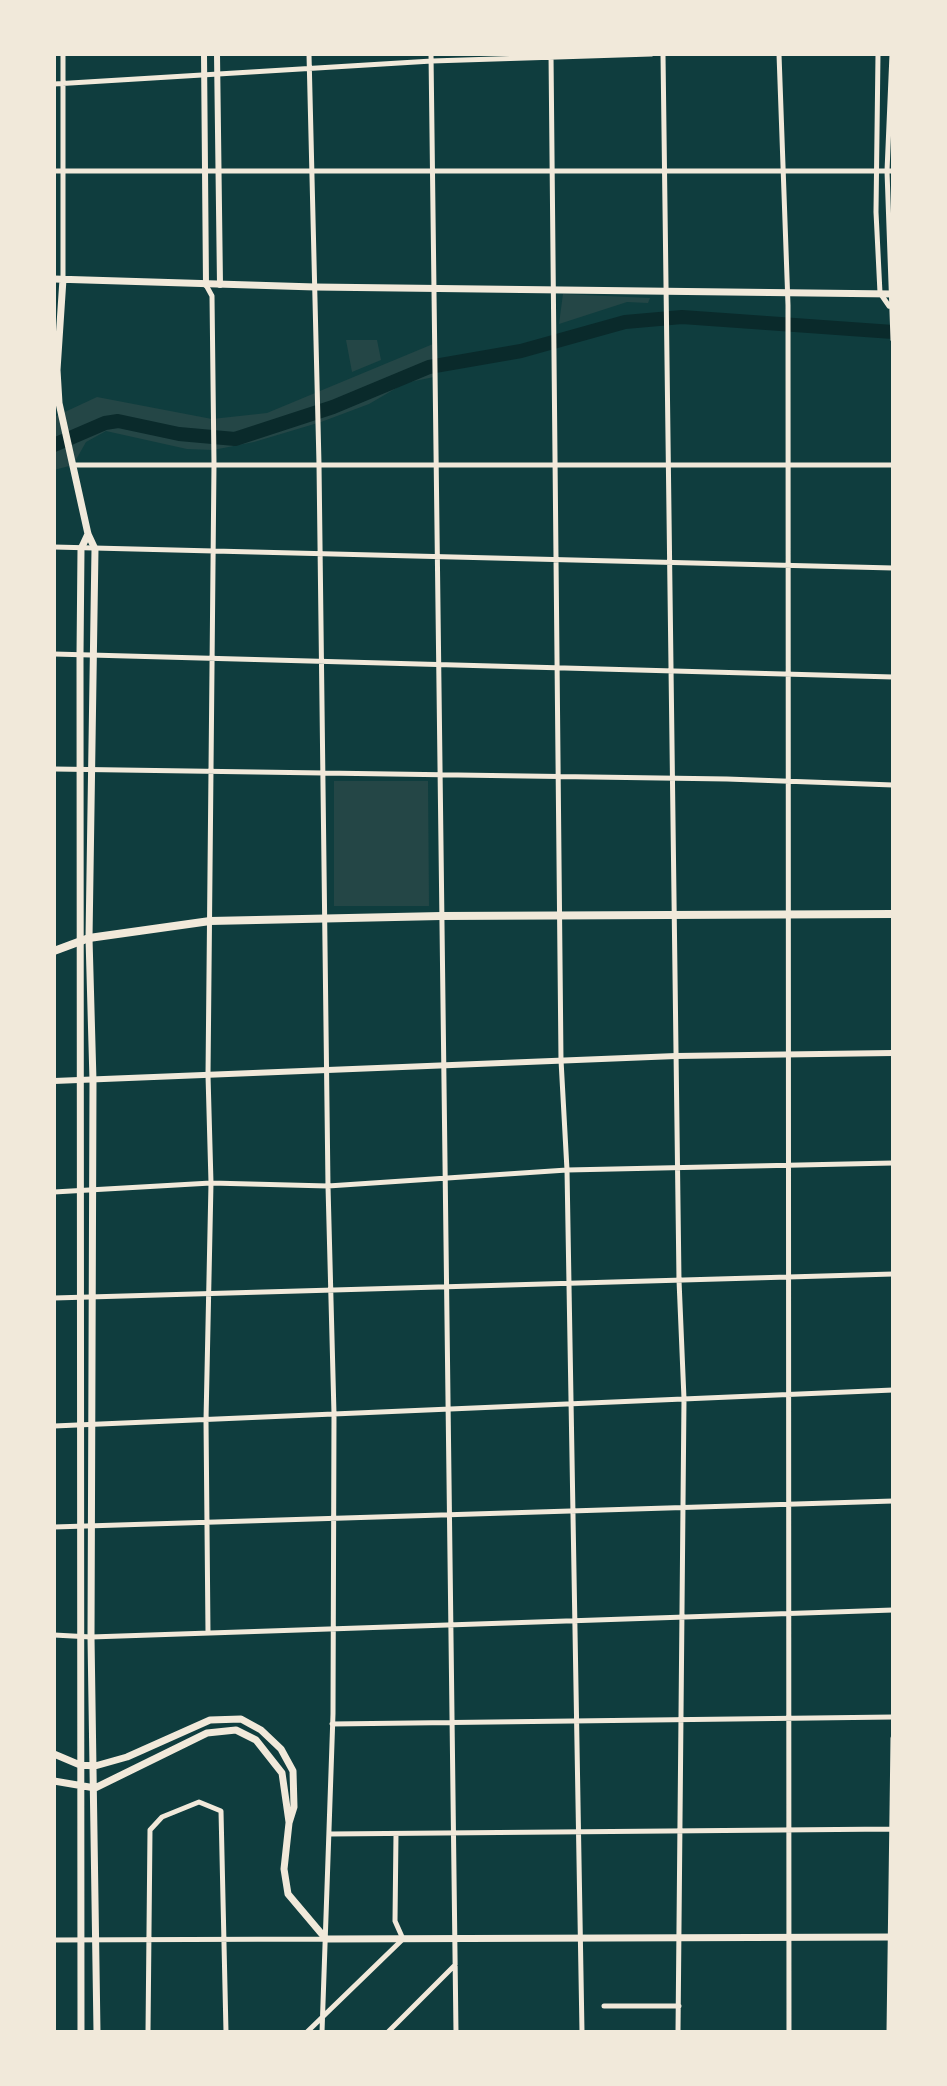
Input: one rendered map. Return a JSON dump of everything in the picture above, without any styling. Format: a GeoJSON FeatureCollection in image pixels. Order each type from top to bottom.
{"type":"FeatureCollection","features":[{"type":"Feature","properties":{"kind":"main road"},"geometry":{"type":"LineString","coordinates":[[85,891],[91,768],[95,549],[88,534],[63,418],[57,370],[58,279],[315,287],[554,287],[893,294]]}},
{"type":"Feature","properties":{"kind":"main road"},"geometry":{"type":"LineString","coordinates":[[88,534],[81,549],[85,940],[80,1298],[95,1766],[97,2032]]}},
{"type":"Feature","properties":{"kind":"main road"},"geometry":{"type":"LineString","coordinates":[[54,951],[85,940],[210,921],[441,916],[893,914]]}},
{"type":"Feature","properties":{"kind":"main road"},"geometry":{"type":"LineString","coordinates":[[81,2032],[81,1638],[92,1425],[93,1081],[85,940]]}},
{"type":"Feature","properties":{"kind":"main road"},"geometry":{"type":"LineString","coordinates":[[82,1011],[91,1011]]}},
{"type":"Feature","properties":{"kind":"main road"},"geometry":{"type":"LineString","coordinates":[[54,1754],[80,1765],[95,1766],[127,1757],[198,1724],[241,1719],[271,1740],[293,1771],[294,1807],[284,1869],[288,1894],[326,1939],[892,1937]]}},
{"type":"Feature","properties":{"kind":"main road"},"geometry":{"type":"LineString","coordinates":[[54,1781],[95,1788],[207,1733],[236,1730],[256,1740],[282,1773],[289,1823]]}},
{"type":"Feature","properties":{"kind":"street"},"geometry":{"type":"LineString","coordinates":[[58,279],[64,171],[63,54]]}},
{"type":"Feature","properties":{"kind":"street"},"geometry":{"type":"LineString","coordinates":[[204,54],[206,285],[212,296],[214,464],[208,1075],[211,1183],[206,1420],[208,1633]]}},
{"type":"Feature","properties":{"kind":"street"},"geometry":{"type":"LineString","coordinates":[[212,296],[220,285],[217,219],[221,172],[217,54]]}},
{"type":"Feature","properties":{"kind":"street"},"geometry":{"type":"LineString","coordinates":[[309,54],[321,552],[328,1186],[334,1414],[334,1629],[322,2032]]}},
{"type":"Feature","properties":{"kind":"street"},"geometry":{"type":"LineString","coordinates":[[54,84],[216,75],[431,57],[651,54]]}},
{"type":"Feature","properties":{"kind":"street"},"geometry":{"type":"LineString","coordinates":[[663,54],[664,289],[677,915],[677,1169],[684,1399],[678,2032]]}},
{"type":"Feature","properties":{"kind":"street"},"geometry":{"type":"LineString","coordinates":[[779,54],[788,305],[786,564],[789,914],[786,1056],[790,1504],[789,2032]]}},
{"type":"Feature","properties":{"kind":"street"},"geometry":{"type":"LineString","coordinates":[[878,54],[876,170],[880,293],[890,309]]}},
{"type":"Feature","properties":{"kind":"street"},"geometry":{"type":"LineString","coordinates":[[892,54],[890,171],[893,294],[890,309],[893,338]]}},
{"type":"Feature","properties":{"kind":"street"},"geometry":{"type":"LineString","coordinates":[[551,55],[554,170],[553,558],[582,2032]]}},
{"type":"Feature","properties":{"kind":"street"},"geometry":{"type":"LineString","coordinates":[[431,57],[456,2032]]}},
{"type":"Feature","properties":{"kind":"street"},"geometry":{"type":"LineString","coordinates":[[54,171],[890,171]]}},
{"type":"Feature","properties":{"kind":"street"},"geometry":{"type":"LineString","coordinates":[[73,465],[893,465]]}},
{"type":"Feature","properties":{"kind":"street"},"geometry":{"type":"LineString","coordinates":[[54,547],[893,568]]}},
{"type":"Feature","properties":{"kind":"street"},"geometry":{"type":"LineString","coordinates":[[54,654],[893,677]]}},
{"type":"Feature","properties":{"kind":"street"},"geometry":{"type":"LineString","coordinates":[[54,769],[674,778],[893,785]]}},
{"type":"Feature","properties":{"kind":"street"},"geometry":{"type":"LineString","coordinates":[[54,1081],[676,1056],[893,1053]]}},
{"type":"Feature","properties":{"kind":"street"},"geometry":{"type":"LineString","coordinates":[[54,1192],[211,1183],[328,1186],[446,1175],[567,1170],[787,1168],[893,1163]]}},
{"type":"Feature","properties":{"kind":"street"},"geometry":{"type":"LineString","coordinates":[[54,1298],[893,1274]]}},
{"type":"Feature","properties":{"kind":"street"},"geometry":{"type":"LineString","coordinates":[[54,1426],[893,1390]]}},
{"type":"Feature","properties":{"kind":"street"},"geometry":{"type":"LineString","coordinates":[[54,1527],[893,1501]]}},
{"type":"Feature","properties":{"kind":"street"},"geometry":{"type":"LineString","coordinates":[[54,1635],[81,1638],[893,1610]]}},
{"type":"Feature","properties":{"kind":"street"},"geometry":{"type":"LineString","coordinates":[[332,1724],[893,1717]]}},
{"type":"Feature","properties":{"kind":"street"},"geometry":{"type":"LineString","coordinates":[[889,2032],[893,1738]]}},
{"type":"Feature","properties":{"kind":"street"},"geometry":{"type":"LineString","coordinates":[[148,2032],[150,1830],[162,1817],[199,1802],[221,1811],[226,2032]]}},
{"type":"Feature","properties":{"kind":"street"},"geometry":{"type":"LineString","coordinates":[[330,1834],[892,1829]]}},
{"type":"Feature","properties":{"kind":"street"},"geometry":{"type":"LineString","coordinates":[[307,2032],[403,1939],[395,1921],[396,1834]]}},
{"type":"Feature","properties":{"kind":"street"},"geometry":{"type":"LineString","coordinates":[[54,1940],[326,1939]]}},
{"type":"Feature","properties":{"kind":"street"},"geometry":{"type":"LineString","coordinates":[[388,2032],[456,1965]]}},
{"type":"Feature","properties":{"kind":"street"},"geometry":{"type":"LineString","coordinates":[[604,2006],[679,2006]]}},
{"type":"Feature","properties":{"kind":"shaded area"},"geometry":{"type":"Polygon","coordinates":[[[563,294],[650,298],[648,303],[627,302],[559,324],[563,294]]]}},
{"type":"Feature","properties":{"kind":"shaded area"},"geometry":{"type":"Polygon","coordinates":[[[346,340],[377,340],[381,360],[352,372],[346,340]]]}},
{"type":"Feature","properties":{"kind":"shaded area"},"geometry":{"type":"Polygon","coordinates":[[[433,344],[434,377],[405,383],[369,404],[321,422],[254,442],[213,450],[187,449],[106,431],[86,442],[73,465],[54,470],[54,417],[97,397],[212,419],[267,413],[433,344]]]}},
{"type":"Feature","properties":{"kind":"shaded area"},"geometry":{"type":"Polygon","coordinates":[[[334,781],[428,781],[429,906],[334,906],[334,781]]]}},
{"type":"Feature","properties":{"kind":"waterway"},"geometry":{"type":"LineString","coordinates":[[54,445],[105,423],[118,421],[179,434],[235,439],[333,407],[429,367],[521,351],[625,322],[682,317],[893,332]]}}]}
